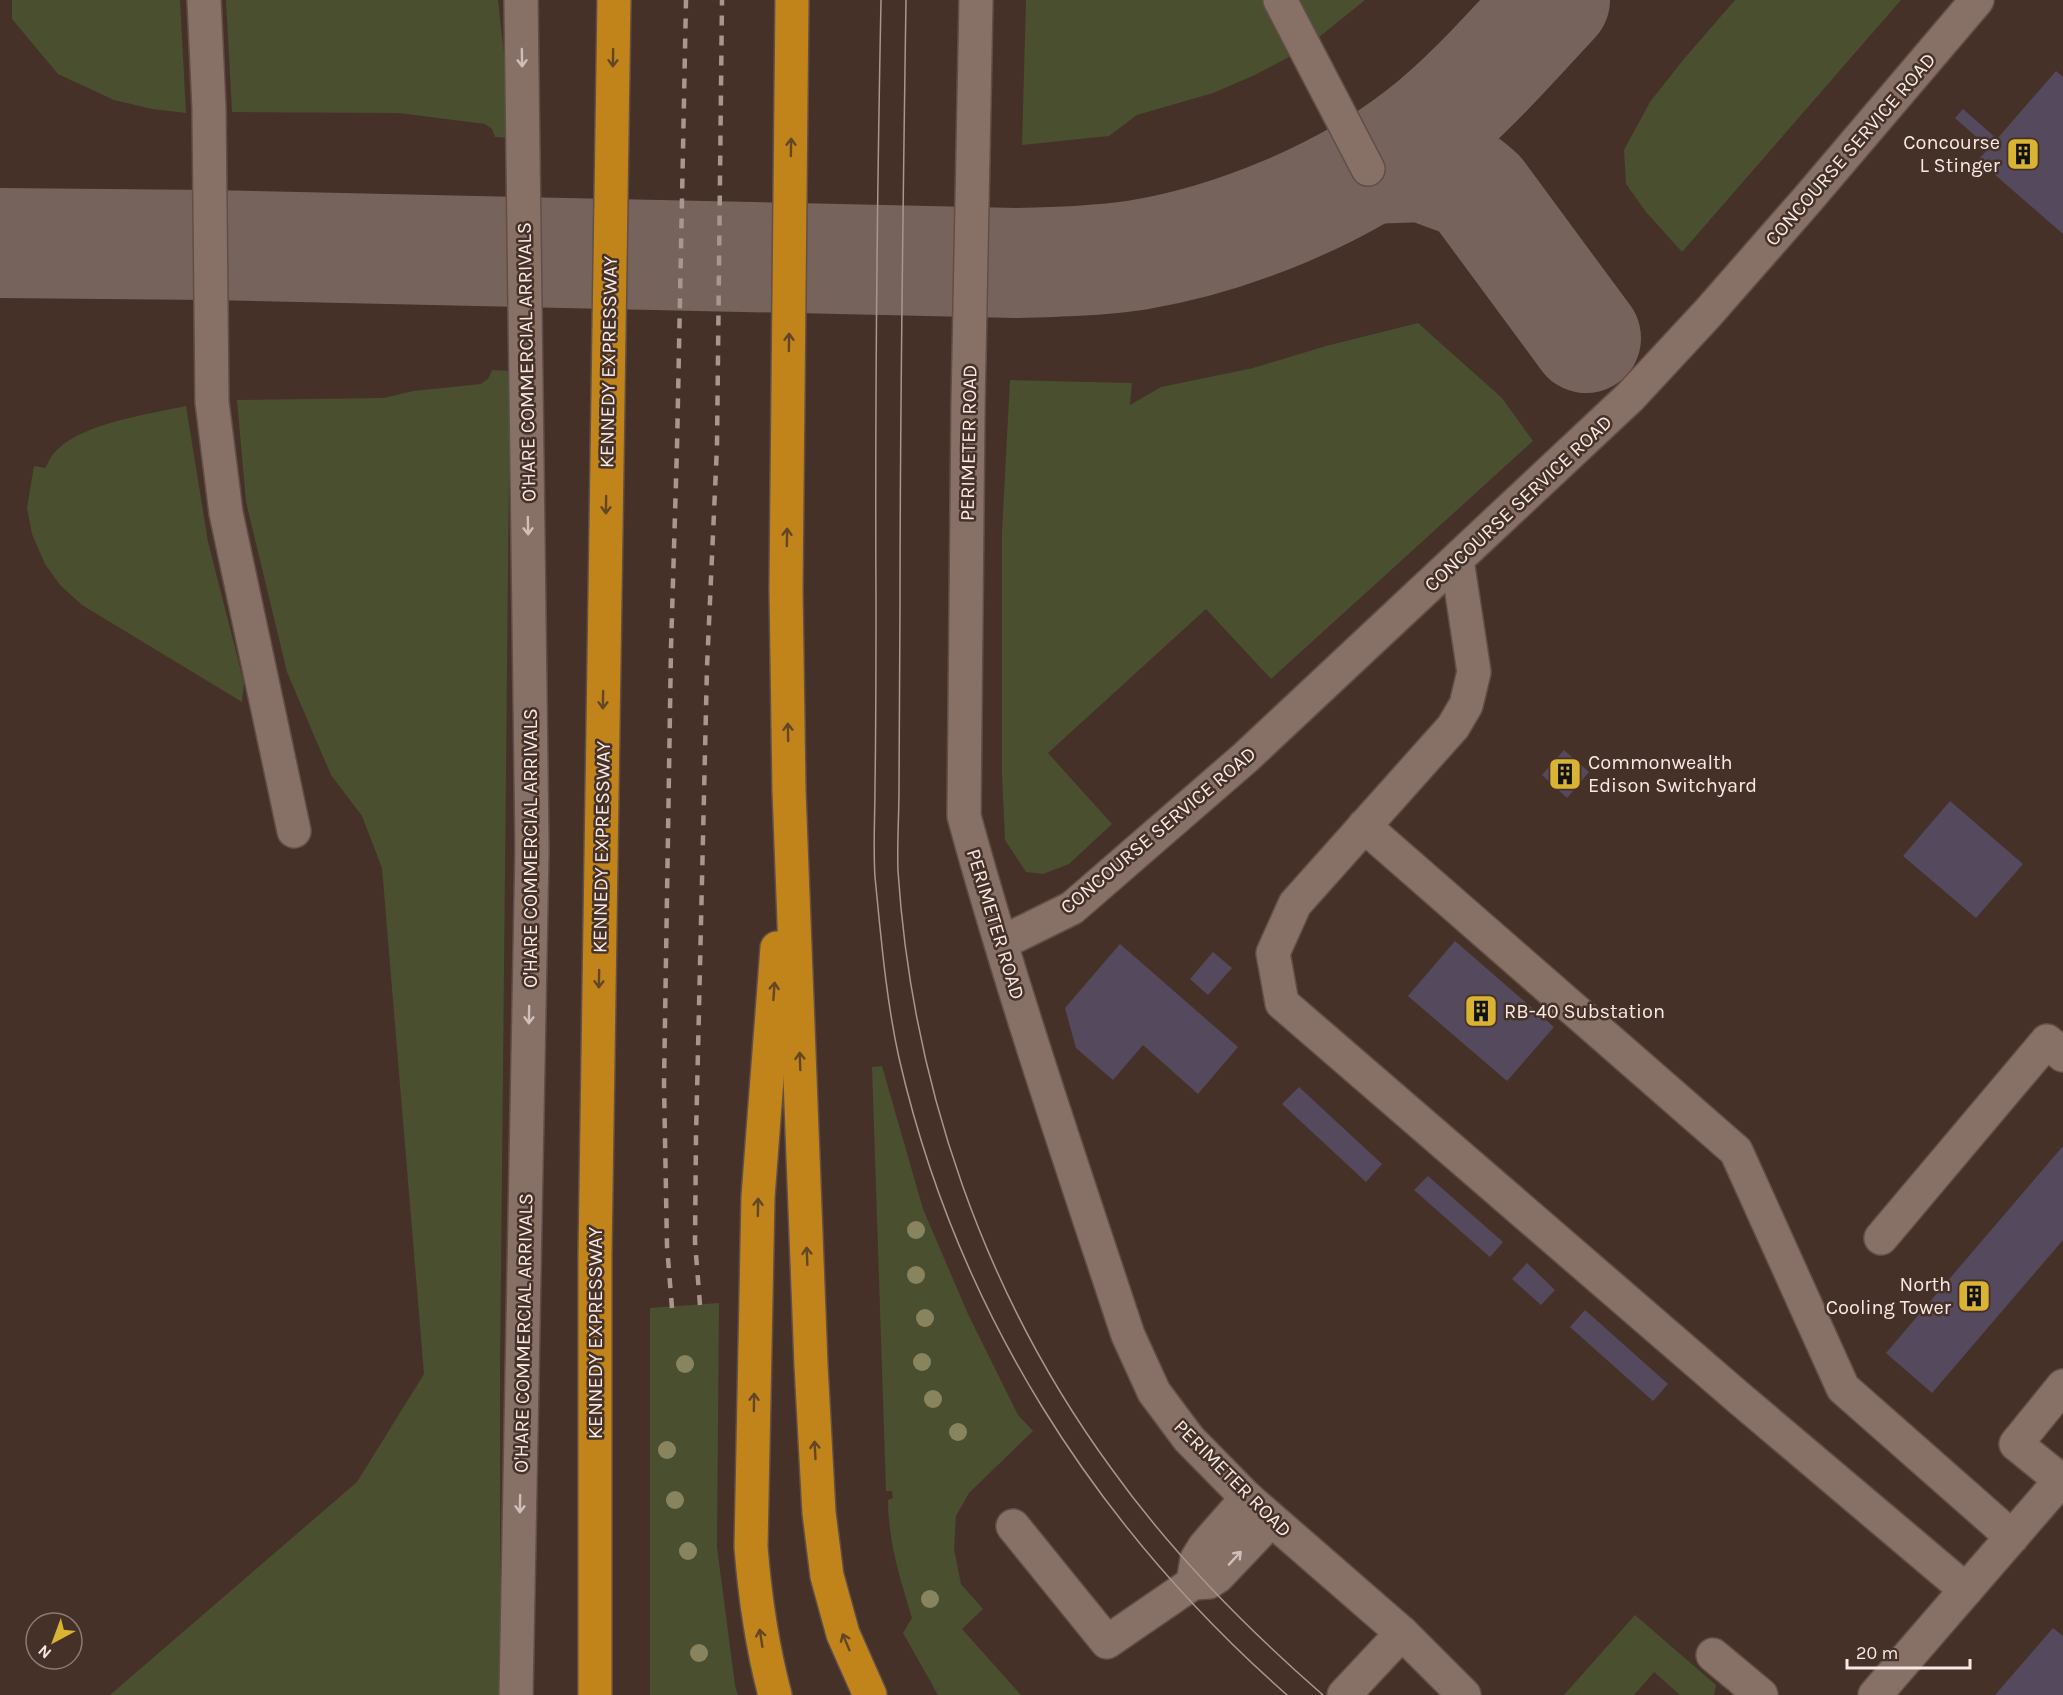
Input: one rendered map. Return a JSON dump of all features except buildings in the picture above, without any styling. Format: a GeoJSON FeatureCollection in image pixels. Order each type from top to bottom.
{"type":"FeatureCollection","features":[{"type":"Feature","properties":{"kind":"highway","name":"KENNEDY EXPRESSWAY"},"geometry":{"type":"LineString","coordinates":[[595,1695],[595,1256],[614,0]]}},
{"type":"Feature","properties":{"kind":"highway"},"geometry":{"type":"LineString","coordinates":[[792,0],[786,590],[789,790],[811,1365],[819,1513],[827,1576],[843,1634],[870,1695]]}},
{"type":"Feature","properties":{"kind":"highway"},"geometry":{"type":"LineString","coordinates":[[775,1695],[764,1653],[751,1547],[758,1197],[789,790]]}},
{"type":"Feature","properties":{"kind":"lane"},"geometry":{"type":"LineString","coordinates":[[204,0],[209,108],[212,402],[226,513],[294,831]]}},
{"type":"Feature","properties":{"kind":"lane","name":"O'HARE COMMERCIAL ARRIVALS"},"geometry":{"type":"LineString","coordinates":[[516,1695],[532,849],[522,0]]}},
{"type":"Feature","properties":{"kind":"lane","name":"PERIMETER ROAD"},"geometry":{"type":"LineString","coordinates":[[976,0],[968,407],[964,816],[1001,944],[1128,1335],[1154,1392],[1189,1439],[1246,1498],[1402,1633],[1464,1695]]}},
{"type":"Feature","properties":{"kind":"lane"},"geometry":{"type":"LineString","coordinates":[[1280,0],[1368,169]]}},
{"type":"Feature","properties":{"kind":"lane","name":"CONCOURSE SERVICE ROAD"},"geometry":{"type":"LineString","coordinates":[[1001,944],[1072,908],[1246,757],[1630,397],[1708,313],[1807,200],[1977,0]]}},
{"type":"Feature","properties":{"kind":"lane"},"geometry":{"type":"LineString","coordinates":[[1457,560],[1474,672],[1466,705],[1453,727],[1294,904],[1273,953],[1282,1003],[1966,1590]]}},
{"type":"Feature","properties":{"kind":"lane"},"geometry":{"type":"LineString","coordinates":[[1364,826],[1736,1151],[1843,1388],[2012,1537]]}},
{"type":"Feature","properties":{"kind":"lane"},"geometry":{"type":"LineString","coordinates":[[1881,1238],[2058,1040]]}},
{"type":"Feature","properties":{"kind":"lane"},"geometry":{"type":"LineString","coordinates":[[1875,1695],[2062,1481],[2016,1444],[2063,1386]]}},
{"type":"Feature","properties":{"kind":"lane"},"geometry":{"type":"LineString","coordinates":[[1193,1583],[1197,1559],[1205,1546],[1246,1498]]}},
{"type":"Feature","properties":{"kind":"lane"},"geometry":{"type":"LineString","coordinates":[[1012,1526],[1107,1642],[1193,1583],[1209,1582],[1218,1576],[1271,1520]]}},
{"type":"Feature","properties":{"kind":"lane"},"geometry":{"type":"LineString","coordinates":[[1344,1695],[1402,1633]]}},
{"type":"Feature","properties":{"kind":"lane"},"geometry":{"type":"LineString","coordinates":[[1713,1655],[1761,1695]]}},
{"type":"Feature","properties":{"kind":"green space"},"geometry":{"type":"Polygon","coordinates":[[[12,0],[180,0],[186,113],[152,109],[114,100],[58,74],[12,19],[12,0]]]}},
{"type":"Feature","properties":{"kind":"green space"},"geometry":{"type":"Polygon","coordinates":[[[226,0],[498,0],[510,138],[495,137],[492,129],[485,124],[399,113],[232,112],[226,0]]]}},
{"type":"Feature","properties":{"kind":"green space"},"geometry":{"type":"Polygon","coordinates":[[[1026,0],[1267,0],[1292,47],[1289,57],[1255,75],[1213,93],[1137,115],[1109,136],[1022,145],[1026,0]]]}},
{"type":"Feature","properties":{"kind":"green space"},"geometry":{"type":"Polygon","coordinates":[[[1289,0],[1365,0],[1318,38],[1289,0]]]}},
{"type":"Feature","properties":{"kind":"green space"},"geometry":{"type":"Polygon","coordinates":[[[1735,0],[1901,0],[1682,252],[1646,212],[1626,184],[1624,150],[1650,102],[1735,0]]]}},
{"type":"Feature","properties":{"kind":"green space"},"geometry":{"type":"Polygon","coordinates":[[[1418,323],[1502,398],[1533,441],[1271,679],[1206,609],[1048,753],[1112,824],[1069,864],[1043,874],[1026,872],[1005,840],[1002,775],[1002,531],[1010,380],[1132,383],[1130,405],[1161,387],[1253,368],[1326,346],[1418,323]]]}},
{"type":"Feature","properties":{"kind":"green space"},"geometry":{"type":"Polygon","coordinates":[[[492,370],[510,371],[500,1370],[500,1695],[110,1695],[357,1482],[424,1374],[382,868],[362,816],[331,775],[287,672],[246,502],[237,400],[384,398],[413,391],[481,384],[488,379],[492,370]]]}},
{"type":"Feature","properties":{"kind":"green space"},"geometry":{"type":"Polygon","coordinates":[[[186,406],[208,542],[244,683],[242,702],[82,605],[60,585],[45,564],[32,534],[27,508],[34,466],[45,468],[54,453],[70,440],[84,432],[118,421],[186,406]]]}},
{"type":"Feature","properties":{"kind":"green space"},"geometry":{"type":"Polygon","coordinates":[[[882,1066],[923,1209],[968,1314],[1018,1415],[1033,1431],[969,1493],[956,1516],[954,1549],[961,1584],[983,1609],[962,1629],[1021,1695],[938,1695],[903,1633],[912,1618],[892,1545],[888,1500],[893,1498],[892,1491],[886,1491],[872,1067],[882,1066]]]}},
{"type":"Feature","properties":{"kind":"green space"},"geometry":{"type":"Polygon","coordinates":[[[719,1303],[717,1547],[738,1695],[650,1695],[650,1308],[719,1303]]]}},
{"type":"Feature","properties":{"kind":"green space"},"geometry":{"type":"Polygon","coordinates":[[[1635,1615],[1716,1685],[1714,1695],[1680,1695],[1654,1672],[1634,1695],[1564,1695],[1635,1615]]]}},
{"type":"Feature","properties":{"kind":"taxiway"},"geometry":{"type":"LineString","coordinates":[[0,243],[210,245],[1016,263],[1093,260],[1138,255],[1175,248],[1249,226],[1322,194],[1390,156],[1456,104],[1555,0]]}},
{"type":"Feature","properties":{"kind":"taxiway"},"geometry":{"type":"LineString","coordinates":[[1368,169],[1423,167],[1467,183],[1479,193],[1586,338]]}},
{"type":"Feature","properties":{"kind":"tram line"},"geometry":{"type":"LineString","coordinates":[[881,0],[874,854],[884,968],[899,1058],[924,1151],[957,1240],[996,1325],[1042,1407],[1095,1485],[1153,1559],[1217,1629],[1287,1695]]}},
{"type":"Feature","properties":{"kind":"tram line"},"geometry":{"type":"LineString","coordinates":[[906,0],[898,871],[906,951],[919,1030],[938,1108],[962,1184],[991,1259],[1026,1331],[1066,1401],[1134,1499],[1184,1559],[1265,1643],[1323,1695]]}},
{"type":"Feature","properties":{"kind":"railway"},"geometry":{"type":"LineString","coordinates":[[672,1308],[667,1246],[664,1084],[671,648],[686,0]]}},
{"type":"Feature","properties":{"kind":"railway"},"geometry":{"type":"LineString","coordinates":[[700,1305],[695,1242],[696,1136],[707,667],[717,446],[722,0]]}},
{"type":"Feature","properties":{"kind":"place","name":"Concourse L Stinger"},"geometry":{"type":"Point","coordinates":[2023,154]}},
{"type":"Feature","properties":{"kind":"place","name":"Commonwealth Edison Switchyard"},"geometry":{"type":"Point","coordinates":[1565,774]}},
{"type":"Feature","properties":{"kind":"place","name":"RB-40 Substation"},"geometry":{"type":"Point","coordinates":[1481,1011]}},
{"type":"Feature","properties":{"kind":"place","name":"North Cooling Tower"},"geometry":{"type":"Point","coordinates":[1974,1296]}}]}
